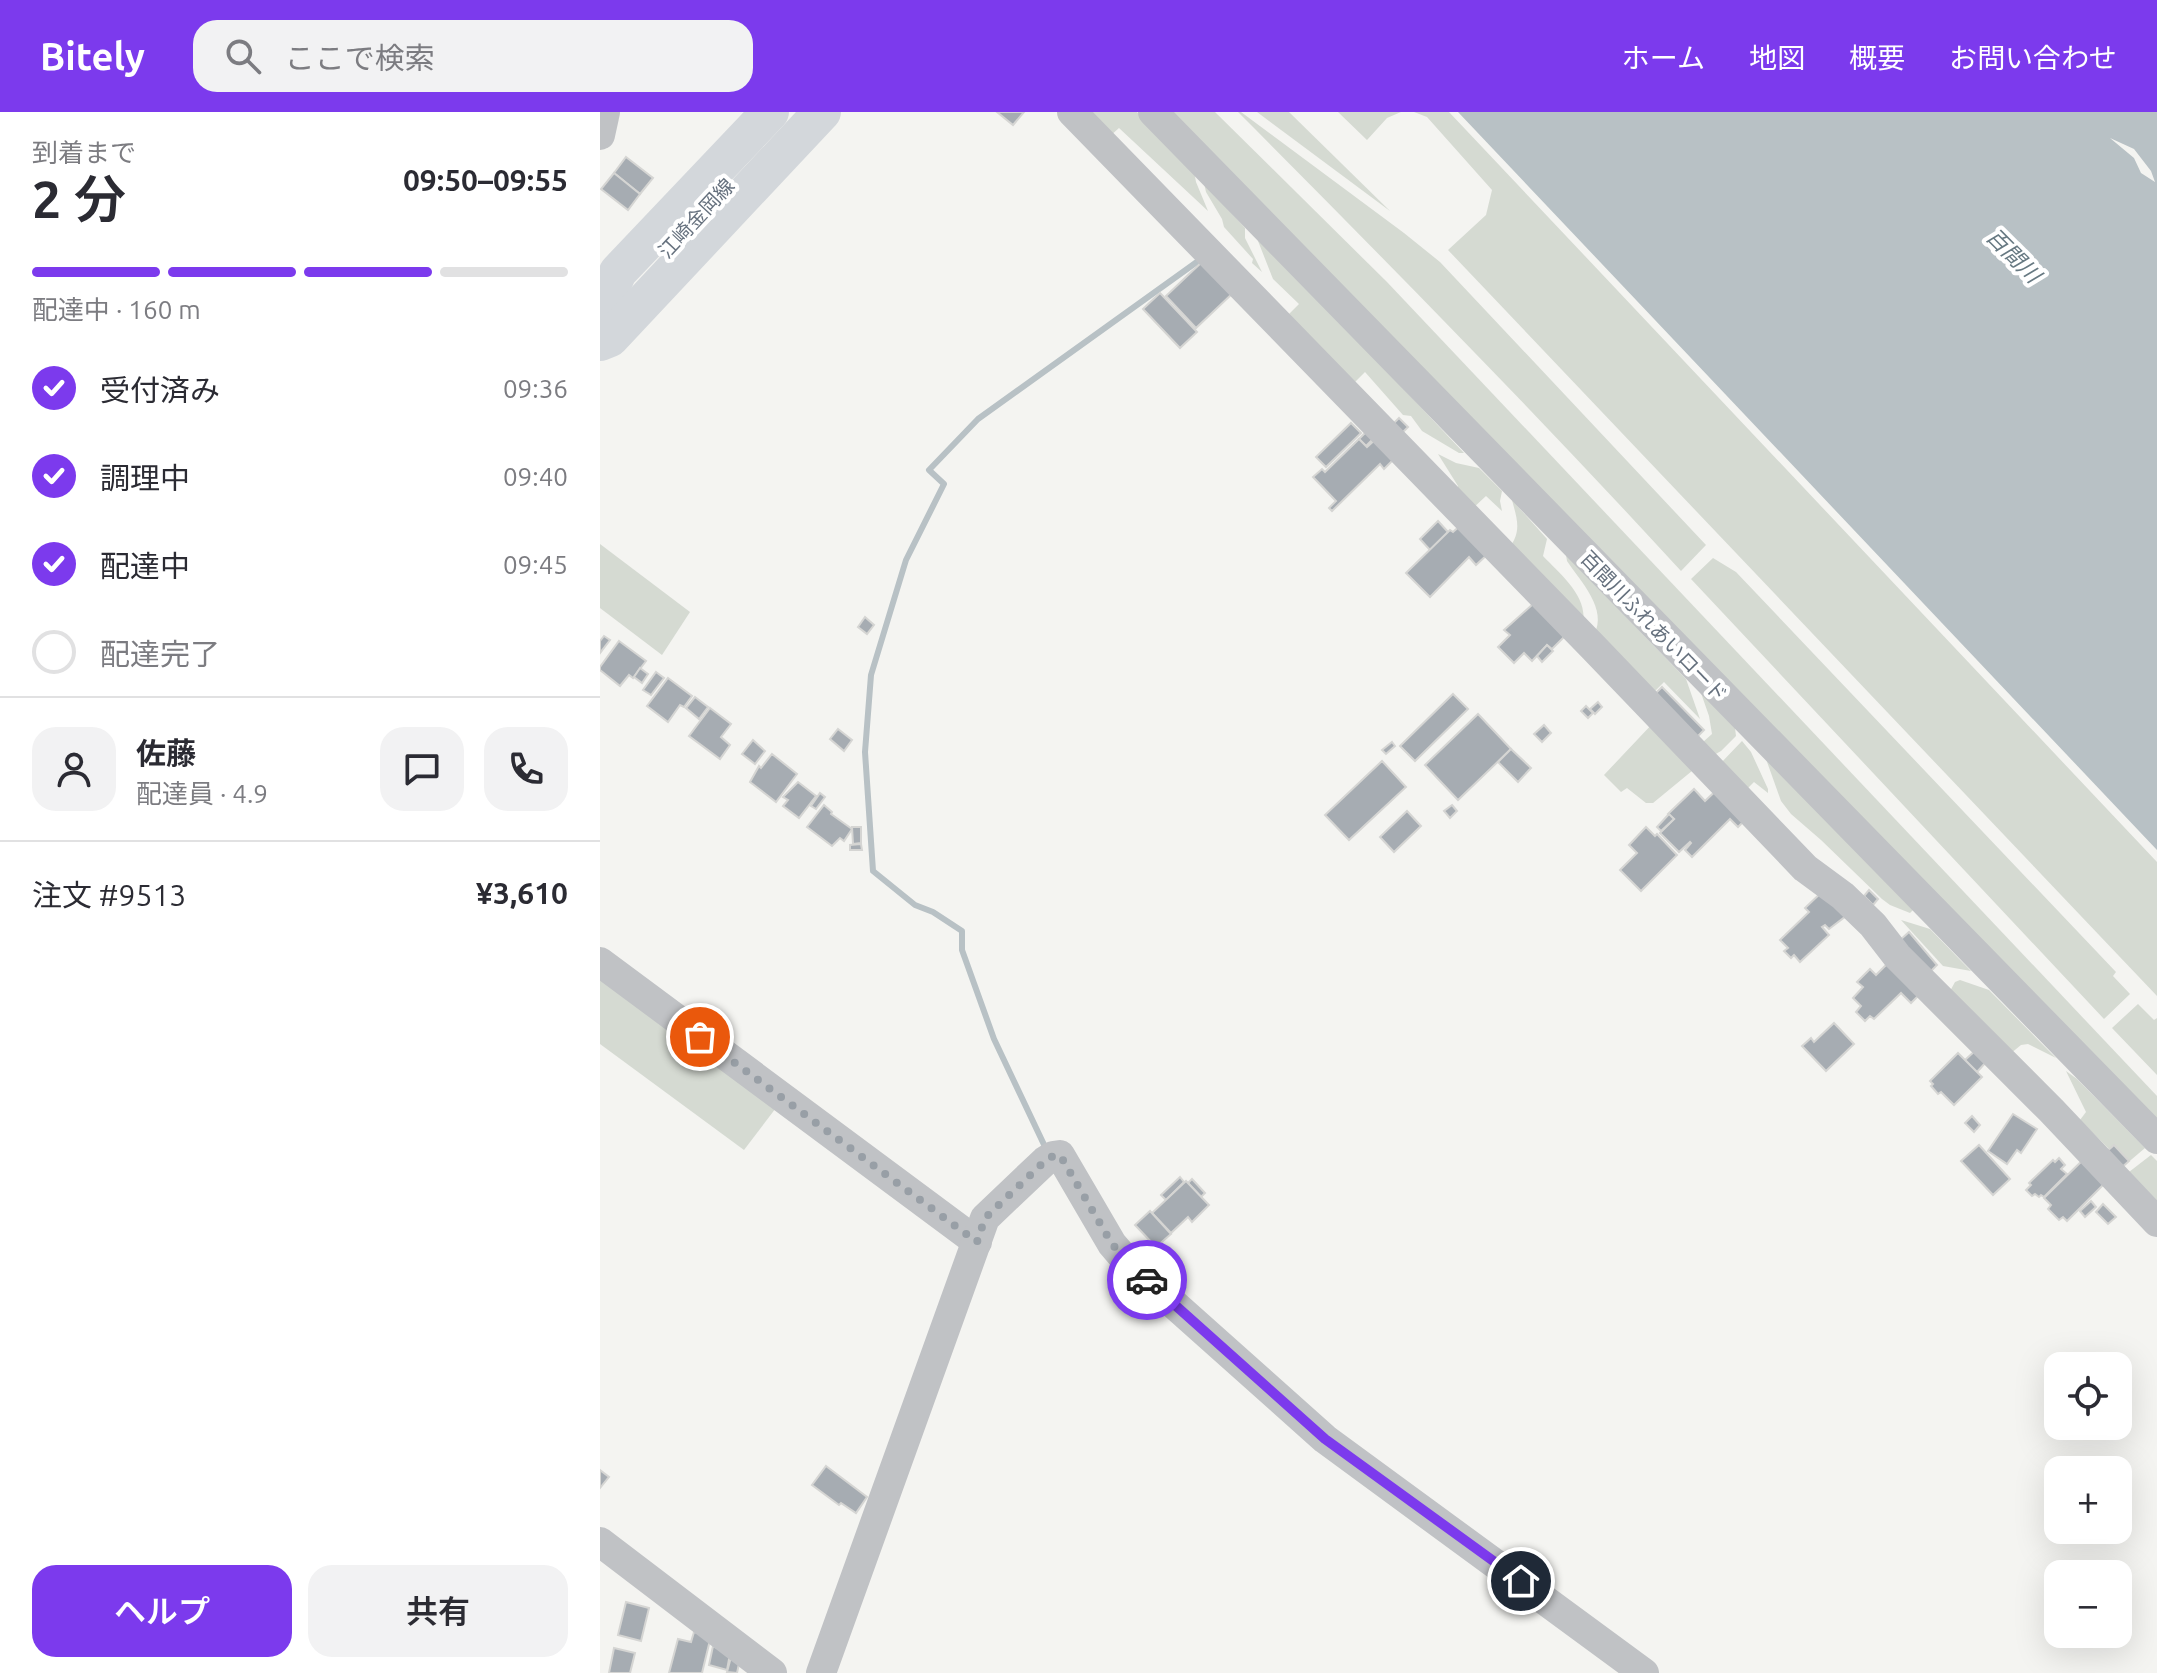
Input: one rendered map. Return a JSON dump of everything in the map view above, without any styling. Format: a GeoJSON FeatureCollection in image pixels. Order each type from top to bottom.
{"type":"FeatureCollection","features":[{"type":"Feature","properties":{"kind":"main road"},"geometry":{"type":"LineString","coordinates":[[770,112],[618,272],[606,298],[602,324],[610,338],[822,112]]}},
{"type":"Feature","properties":{"kind":"main road","name":"江崎金岡線"},"geometry":{"type":"LineString","coordinates":[[602,324],[653,264],[796,112]]}},
{"type":"Feature","properties":{"kind":"street"},"geometry":{"type":"LineString","coordinates":[[600,135],[605,112]]}},
{"type":"Feature","properties":{"kind":"street"},"geometry":{"type":"LineString","coordinates":[[1072,112],[1805,868],[1843,896],[1873,925],[1897,956],[2051,1110],[2157,1222]]}},
{"type":"Feature","properties":{"kind":"street","name":"百間川ふれあいロード"},"geometry":{"type":"LineString","coordinates":[[1153,112],[2157,1139]]}},
{"type":"Feature","properties":{"kind":"street"},"geometry":{"type":"LineString","coordinates":[[600,962],[977,1242]]}},
{"type":"Feature","properties":{"kind":"street"},"geometry":{"type":"LineString","coordinates":[[821,1673],[985,1218],[1049,1158],[1060,1155],[1112,1244],[1130,1265],[1325,1439],[1644,1673]]}},
{"type":"Feature","properties":{"kind":"street"},"geometry":{"type":"LineString","coordinates":[[600,1542],[772,1673]]}},
{"type":"Feature","properties":{"kind":"shaded area"},"geometry":{"type":"Polygon","coordinates":[[[1085,112],[1137,112],[1194,171],[1208,211],[1119,128],[1109,137],[1085,112]]]}},
{"type":"Feature","properties":{"kind":"shaded area"},"geometry":{"type":"Polygon","coordinates":[[[1166,112],[1215,112],[1387,282],[2157,1096],[2157,1124],[1166,112]]]}},
{"type":"Feature","properties":{"kind":"shaded area"},"geometry":{"type":"Polygon","coordinates":[[[1238,112],[1440,262],[1706,545],[1681,571],[1517,397],[1238,112]]]}},
{"type":"Feature","properties":{"kind":"shaded area"},"geometry":{"type":"Polygon","coordinates":[[[1257,112],[1289,112],[1390,211],[1257,112]]]}},
{"type":"Feature","properties":{"kind":"shaded area"},"geometry":{"type":"Polygon","coordinates":[[[1338,112],[1401,112],[1387,118],[1367,140],[1338,112]]]}},
{"type":"Feature","properties":{"kind":"shaded area"},"geometry":{"type":"Polygon","coordinates":[[[1414,112],[1449,112],[2157,862],[2157,996],[1448,250],[1486,215],[1492,190],[1427,117],[1414,112]]]}},
{"type":"Feature","properties":{"kind":"shaded area"},"geometry":{"type":"Polygon","coordinates":[[[1204,183],[1245,228],[1245,238],[1262,272],[1224,227],[1204,183]]]}},
{"type":"Feature","properties":{"kind":"shaded area"},"geometry":{"type":"Polygon","coordinates":[[[1260,237],[1464,453],[1422,431],[1411,416],[1403,415],[1365,372],[1351,386],[1286,317],[1299,304],[1273,279],[1258,241],[1260,237]]]}},
{"type":"Feature","properties":{"kind":"shaded area"},"geometry":{"type":"Polygon","coordinates":[[[1438,454],[1456,463],[1479,468],[1502,491],[1502,511],[1486,496],[1472,509],[1458,496],[1458,486],[1438,454]]]}},
{"type":"Feature","properties":{"kind":"shaded area"},"geometry":{"type":"Polygon","coordinates":[[[1512,500],[1547,539],[1543,556],[1577,595],[1583,623],[1509,548],[1517,530],[1512,500]]]}},
{"type":"Feature","properties":{"kind":"shaded area"},"geometry":{"type":"Polygon","coordinates":[[[600,544],[690,612],[662,655],[600,608],[600,544]]]}},
{"type":"Feature","properties":{"kind":"shaded area"},"geometry":{"type":"Polygon","coordinates":[[[1566,555],[1686,679],[1700,719],[1664,682],[1653,693],[1594,635],[1598,615],[1595,606],[1566,555]]]}},
{"type":"Feature","properties":{"kind":"shaded area"},"geometry":{"type":"Polygon","coordinates":[[[1713,558],[1736,572],[2116,972],[2113,976],[2130,994],[2104,1019],[1691,579],[1713,558]]]}},
{"type":"Feature","properties":{"kind":"shaded area"},"geometry":{"type":"Polygon","coordinates":[[[1701,693],[1735,728],[1736,736],[1714,755],[1703,742],[1712,734],[1701,693]]]}},
{"type":"Feature","properties":{"kind":"shaded area"},"geometry":{"type":"Polygon","coordinates":[[[1655,721],[1698,766],[1653,803],[1646,803],[1627,788],[1621,792],[1604,775],[1655,721]]]}},
{"type":"Feature","properties":{"kind":"shaded area"},"geometry":{"type":"Polygon","coordinates":[[[1742,741],[1751,752],[1768,793],[1754,782],[1746,790],[1720,764],[1742,741]]]}},
{"type":"Feature","properties":{"kind":"shaded area"},"geometry":{"type":"Polygon","coordinates":[[[1766,759],[1913,910],[1910,913],[1882,899],[1791,814],[1781,801],[1766,759]]]}},
{"type":"Feature","properties":{"kind":"shaded area"},"geometry":{"type":"Polygon","coordinates":[[[1901,920],[1930,929],[1971,971],[1943,966],[1901,920]]]}},
{"type":"Feature","properties":{"kind":"shaded area"},"geometry":{"type":"Polygon","coordinates":[[[600,973],[779,1104],[744,1150],[600,1044],[600,973]]]}},
{"type":"Feature","properties":{"kind":"shaded area"},"geometry":{"type":"Polygon","coordinates":[[[1960,980],[1989,990],[2056,1058],[2028,1044],[2021,1045],[2010,1054],[1949,993],[1955,982],[1960,980]]]}},
{"type":"Feature","properties":{"kind":"shaded area"},"geometry":{"type":"Polygon","coordinates":[[[2138,1004],[2154,1020],[2157,1018],[2157,1075],[2112,1028],[2138,1004]]]}},
{"type":"Feature","properties":{"kind":"shaded area"},"geometry":{"type":"Polygon","coordinates":[[[2066,1071],[2145,1148],[2125,1165],[2080,1120],[2086,1112],[2066,1071]]]}},
{"type":"Feature","properties":{"kind":"shaded area"},"geometry":{"type":"Polygon","coordinates":[[[2151,1155],[2157,1161],[2157,1201],[2129,1172],[2151,1155]]]}},
{"type":"Feature","properties":{"kind":"water","name":"百間川"},"geometry":{"type":"Polygon","coordinates":[[[1458,112],[2157,112],[2157,850],[1458,112]],[[2110,138],[2134,158],[2141,173],[2155,182],[2151,171],[2134,149],[2110,138]]]}},
{"type":"Feature","properties":{"kind":"building"},"geometry":{"type":"Polygon","coordinates":[[[997,112],[1024,112],[1013,125],[997,112]]]}},
{"type":"Feature","properties":{"kind":"building"},"geometry":{"type":"Polygon","coordinates":[[[626,157],[653,178],[640,194],[614,173],[626,157]]]}},
{"type":"Feature","properties":{"kind":"building"},"geometry":{"type":"Polygon","coordinates":[[[614,173],[640,194],[628,210],[601,189],[614,173]]]}},
{"type":"Feature","properties":{"kind":"building"},"geometry":{"type":"Polygon","coordinates":[[[1203,261],[1234,292],[1196,328],[1166,296],[1203,261]]]}},
{"type":"Feature","properties":{"kind":"building"},"geometry":{"type":"Polygon","coordinates":[[[1160,293],[1197,332],[1180,348],[1143,309],[1160,293]]]}},
{"type":"Feature","properties":{"kind":"building"},"geometry":{"type":"Polygon","coordinates":[[[1399,418],[1408,427],[1400,435],[1391,426],[1399,418]]]}},
{"type":"Feature","properties":{"kind":"building"},"geometry":{"type":"Polygon","coordinates":[[[1351,423],[1361,433],[1326,467],[1316,457],[1351,423]]]}},
{"type":"Feature","properties":{"kind":"building"},"geometry":{"type":"Polygon","coordinates":[[[1369,429],[1376,436],[1366,446],[1359,439],[1369,429]]]}},
{"type":"Feature","properties":{"kind":"building"},"geometry":{"type":"Polygon","coordinates":[[[1378,437],[1397,456],[1384,469],[1380,464],[1332,511],[1329,508],[1336,501],[1313,477],[1322,469],[1325,472],[1359,439],[1367,447],[1378,437]]]}},
{"type":"Feature","properties":{"kind":"building"},"geometry":{"type":"Polygon","coordinates":[[[1438,521],[1448,532],[1430,550],[1420,539],[1438,521]]]}},
{"type":"Feature","properties":{"kind":"building"},"geometry":{"type":"Polygon","coordinates":[[[1462,524],[1489,553],[1476,565],[1469,557],[1430,597],[1406,573],[1450,530],[1453,532],[1462,524]]]}},
{"type":"Feature","properties":{"kind":"building"},"geometry":{"type":"Polygon","coordinates":[[[1533,604],[1568,633],[1552,649],[1547,645],[1532,661],[1524,653],[1514,663],[1498,647],[1510,635],[1504,630],[1533,604]]]}},
{"type":"Feature","properties":{"kind":"building"},"geometry":{"type":"Polygon","coordinates":[[[865,617],[874,625],[867,634],[858,627],[865,617]]]}},
{"type":"Feature","properties":{"kind":"building"},"geometry":{"type":"Polygon","coordinates":[[[604,636],[610,640],[600,653],[600,641],[604,636]]]}},
{"type":"Feature","properties":{"kind":"building"},"geometry":{"type":"Polygon","coordinates":[[[619,641],[646,661],[633,678],[629,675],[620,686],[600,670],[619,641]]]}},
{"type":"Feature","properties":{"kind":"building"},"geometry":{"type":"Polygon","coordinates":[[[1547,645],[1553,651],[1542,662],[1537,656],[1547,645]]]}},
{"type":"Feature","properties":{"kind":"building"},"geometry":{"type":"Polygon","coordinates":[[[640,668],[648,674],[642,683],[634,677],[640,668]]]}},
{"type":"Feature","properties":{"kind":"building"},"geometry":{"type":"Polygon","coordinates":[[[656,672],[664,678],[651,695],[643,690],[656,672]]]}},
{"type":"Feature","properties":{"kind":"building"},"geometry":{"type":"Polygon","coordinates":[[[668,678],[692,696],[684,707],[680,705],[668,722],[647,706],[668,678]]]}},
{"type":"Feature","properties":{"kind":"building"},"geometry":{"type":"Polygon","coordinates":[[[1662,687],[1704,730],[1694,740],[1654,695],[1662,687]]]}},
{"type":"Feature","properties":{"kind":"building"},"geometry":{"type":"Polygon","coordinates":[[[1453,694],[1468,709],[1415,761],[1400,746],[1453,694]]]}},
{"type":"Feature","properties":{"kind":"building"},"geometry":{"type":"Polygon","coordinates":[[[695,697],[708,707],[699,719],[686,708],[695,697]]]}},
{"type":"Feature","properties":{"kind":"building"},"geometry":{"type":"Polygon","coordinates":[[[1598,702],[1602,707],[1595,714],[1590,709],[1598,702]]]}},
{"type":"Feature","properties":{"kind":"building"},"geometry":{"type":"Polygon","coordinates":[[[1586,706],[1593,713],[1588,718],[1581,711],[1586,706]]]}},
{"type":"Feature","properties":{"kind":"building"},"geometry":{"type":"Polygon","coordinates":[[[710,708],[731,724],[721,737],[730,745],[720,759],[689,736],[710,708]]]}},
{"type":"Feature","properties":{"kind":"building"},"geometry":{"type":"Polygon","coordinates":[[[1478,714],[1511,749],[1458,800],[1425,765],[1478,714]]]}},
{"type":"Feature","properties":{"kind":"building"},"geometry":{"type":"Polygon","coordinates":[[[1544,725],[1551,733],[1542,742],[1534,734],[1544,725]]]}},
{"type":"Feature","properties":{"kind":"building"},"geometry":{"type":"Polygon","coordinates":[[[838,729],[852,740],[844,751],[830,739],[838,729]]]}},
{"type":"Feature","properties":{"kind":"building"},"geometry":{"type":"Polygon","coordinates":[[[753,740],[765,751],[755,764],[742,754],[753,740]]]}},
{"type":"Feature","properties":{"kind":"building"},"geometry":{"type":"Polygon","coordinates":[[[1392,742],[1395,746],[1386,754],[1382,750],[1392,742]]]}},
{"type":"Feature","properties":{"kind":"building"},"geometry":{"type":"Polygon","coordinates":[[[1511,749],[1531,768],[1518,782],[1498,762],[1511,749]]]}},
{"type":"Feature","properties":{"kind":"building"},"geometry":{"type":"Polygon","coordinates":[[[772,754],[797,774],[776,802],[750,782],[759,766],[761,768],[772,754]]]}},
{"type":"Feature","properties":{"kind":"building"},"geometry":{"type":"Polygon","coordinates":[[[1382,761],[1406,787],[1349,840],[1325,815],[1382,761]]]}},
{"type":"Feature","properties":{"kind":"building"},"geometry":{"type":"Polygon","coordinates":[[[798,782],[816,796],[799,818],[783,806],[788,800],[783,797],[798,782]]]}},
{"type":"Feature","properties":{"kind":"building"},"geometry":{"type":"Polygon","coordinates":[[[1722,785],[1750,815],[1738,827],[1730,819],[1692,857],[1685,850],[1690,842],[1679,852],[1660,833],[1674,819],[1668,814],[1694,789],[1705,801],[1722,785]]]}},
{"type":"Feature","properties":{"kind":"building"},"geometry":{"type":"Polygon","coordinates":[[[820,793],[825,797],[816,809],[811,806],[820,793]]]}},
{"type":"Feature","properties":{"kind":"building"},"geometry":{"type":"Polygon","coordinates":[[[824,805],[852,829],[844,841],[840,838],[832,846],[807,827],[824,805]]]}},
{"type":"Feature","properties":{"kind":"building"},"geometry":{"type":"Polygon","coordinates":[[[1452,805],[1457,811],[1450,818],[1444,811],[1452,805]]]}},
{"type":"Feature","properties":{"kind":"building"},"geometry":{"type":"Polygon","coordinates":[[[1407,811],[1421,826],[1394,852],[1380,837],[1407,811]]]}},
{"type":"Feature","properties":{"kind":"building"},"geometry":{"type":"Polygon","coordinates":[[[1669,814],[1674,819],[1661,831],[1657,827],[1669,814]]]}},
{"type":"Feature","properties":{"kind":"building"},"geometry":{"type":"Polygon","coordinates":[[[852,827],[861,827],[861,843],[853,844],[852,827]]]}},
{"type":"Feature","properties":{"kind":"building"},"geometry":{"type":"Polygon","coordinates":[[[1646,827],[1677,855],[1641,891],[1620,870],[1637,853],[1629,845],[1646,827]]]}},
{"type":"Feature","properties":{"kind":"building"},"geometry":{"type":"Polygon","coordinates":[[[861,844],[862,850],[850,850],[850,845],[861,844]]]}},
{"type":"Feature","properties":{"kind":"building"},"geometry":{"type":"Polygon","coordinates":[[[1824,890],[1846,916],[1829,929],[1825,925],[1822,927],[1829,935],[1800,962],[1784,951],[1788,948],[1780,940],[1809,912],[1805,908],[1824,890]]]}},
{"type":"Feature","properties":{"kind":"building"},"geometry":{"type":"Polygon","coordinates":[[[1869,890],[1878,899],[1873,905],[1864,896],[1869,890]]]}},
{"type":"Feature","properties":{"kind":"building"},"geometry":{"type":"Polygon","coordinates":[[[1909,932],[1937,965],[1928,974],[1899,941],[1909,932]]]}},
{"type":"Feature","properties":{"kind":"building"},"geometry":{"type":"Polygon","coordinates":[[[1893,958],[1924,990],[1911,1003],[1901,993],[1874,1019],[1870,1016],[1865,1021],[1856,1012],[1861,1006],[1853,998],[1863,987],[1857,982],[1870,969],[1876,975],[1893,958]]]}},
{"type":"Feature","properties":{"kind":"building"},"geometry":{"type":"Polygon","coordinates":[[[1834,1023],[1854,1044],[1826,1071],[1802,1046],[1811,1038],[1814,1042],[1834,1023]]]}},
{"type":"Feature","properties":{"kind":"building"},"geometry":{"type":"Polygon","coordinates":[[[1976,1050],[1987,1061],[1977,1072],[1965,1060],[1976,1050]]]}},
{"type":"Feature","properties":{"kind":"building"},"geometry":{"type":"Polygon","coordinates":[[[1958,1053],[1982,1077],[1954,1105],[1941,1092],[1938,1094],[1930,1081],[1958,1053]]]}},
{"type":"Feature","properties":{"kind":"building"},"geometry":{"type":"Polygon","coordinates":[[[2013,1114],[2037,1129],[2021,1153],[2017,1150],[2007,1164],[1988,1151],[2013,1114]]]}},
{"type":"Feature","properties":{"kind":"building"},"geometry":{"type":"Polygon","coordinates":[[[1972,1116],[1980,1125],[1974,1132],[1965,1123],[1972,1116]]]}},
{"type":"Feature","properties":{"kind":"building"},"geometry":{"type":"Polygon","coordinates":[[[1979,1145],[2010,1179],[1993,1195],[1961,1161],[1979,1145]]]}},
{"type":"Feature","properties":{"kind":"building"},"geometry":{"type":"Polygon","coordinates":[[[2114,1145],[2129,1161],[2120,1169],[2105,1153],[2114,1145]]]}},
{"type":"Feature","properties":{"kind":"building"},"geometry":{"type":"Polygon","coordinates":[[[2087,1156],[2110,1178],[2067,1221],[2063,1217],[2059,1220],[2048,1209],[2051,1205],[2044,1198],[2087,1156]]]}},
{"type":"Feature","properties":{"kind":"building"},"geometry":{"type":"Polygon","coordinates":[[[2059,1158],[2065,1165],[2061,1169],[2067,1174],[2044,1197],[2032,1196],[2026,1190],[2031,1185],[2029,1183],[2059,1158]]]}},
{"type":"Feature","properties":{"kind":"building"},"geometry":{"type":"Polygon","coordinates":[[[1180,1177],[1184,1182],[1166,1200],[1161,1195],[1180,1177]]]}},
{"type":"Feature","properties":{"kind":"building"},"geometry":{"type":"Polygon","coordinates":[[[1192,1179],[1205,1193],[1201,1197],[1188,1183],[1192,1179]]]}},
{"type":"Feature","properties":{"kind":"building"},"geometry":{"type":"Polygon","coordinates":[[[1186,1181],[1209,1205],[1192,1222],[1188,1217],[1171,1233],[1152,1213],[1186,1181]]]}},
{"type":"Feature","properties":{"kind":"building"},"geometry":{"type":"Polygon","coordinates":[[[2091,1201],[2096,1207],[2085,1217],[2080,1211],[2091,1201]]]}},
{"type":"Feature","properties":{"kind":"building"},"geometry":{"type":"Polygon","coordinates":[[[2103,1204],[2116,1217],[2108,1224],[2096,1212],[2103,1204]]]}},
{"type":"Feature","properties":{"kind":"building"},"geometry":{"type":"Polygon","coordinates":[[[1150,1211],[1171,1234],[1156,1247],[1135,1225],[1150,1211]]]}},
{"type":"Feature","properties":{"kind":"building"},"geometry":{"type":"Polygon","coordinates":[[[826,1466],[867,1497],[856,1513],[812,1485],[826,1466]]]}},
{"type":"Feature","properties":{"kind":"building"},"geometry":{"type":"Polygon","coordinates":[[[600,1470],[609,1477],[600,1488],[600,1470]]]}},
{"type":"Feature","properties":{"kind":"building"},"geometry":{"type":"Polygon","coordinates":[[[626,1602],[649,1608],[641,1641],[618,1635],[626,1602]]]}},
{"type":"Feature","properties":{"kind":"building"},"geometry":{"type":"Polygon","coordinates":[[[694,1632],[711,1636],[702,1673],[669,1673],[678,1639],[691,1642],[694,1632]]]}},
{"type":"Feature","properties":{"kind":"building"},"geometry":{"type":"Polygon","coordinates":[[[713,1646],[730,1654],[727,1670],[709,1665],[713,1646]]]}},
{"type":"Feature","properties":{"kind":"building"},"geometry":{"type":"Polygon","coordinates":[[[614,1648],[635,1653],[630,1673],[609,1673],[614,1648]]]}},
{"type":"Feature","properties":{"kind":"building"},"geometry":{"type":"Polygon","coordinates":[[[731,1657],[740,1659],[737,1673],[727,1672],[731,1657]]]}},
{"type":"Feature","properties":{"kind":"waterway"},"geometry":{"type":"LineString","coordinates":[[1047,1151],[994,1039],[962,950],[962,931],[933,912],[915,905],[873,871],[865,752],[871,675],[906,560],[944,484],[929,470],[978,419],[1201,259]]}},
{"type":"Feature","properties":{"kind":"way so far"},"geometry":{"type":"LineString","coordinates":[[700,1037],[977,1242],[985,1218],[1045,1161],[1060,1155],[1112,1244],[1147,1280]]}},
{"type":"Feature","properties":{"kind":"route"},"geometry":{"type":"LineString","coordinates":[[1147,1280],[1325,1439],[1521,1581]]}}]}
